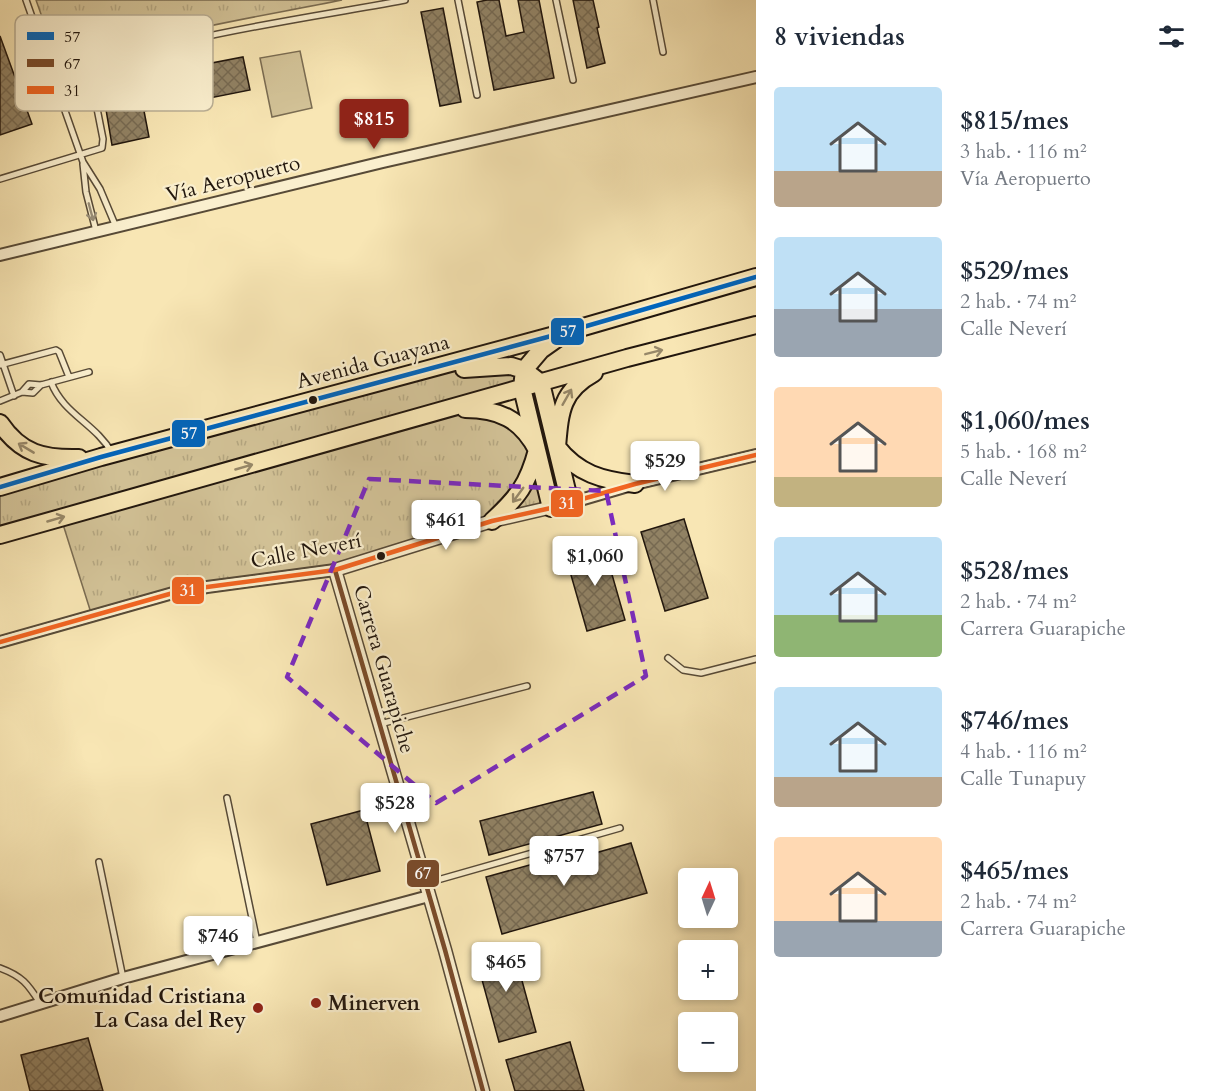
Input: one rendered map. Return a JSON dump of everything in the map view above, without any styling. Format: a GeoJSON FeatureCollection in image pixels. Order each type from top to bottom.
{"type":"FeatureCollection","features":[{"type":"Feature","properties":{"kind":"main road","name":"Avenida Guayana"},"geometry":{"type":"LineString","coordinates":[[0,487],[566,332],[756,277]]}},
{"type":"Feature","properties":{"kind":"main road"},"geometry":{"type":"LineString","coordinates":[[0,535],[627,358],[756,326]]}},
{"type":"Feature","properties":{"kind":"main road"},"geometry":{"type":"LineString","coordinates":[[552,508],[522,388],[524,370],[541,350],[566,332]]}},
{"type":"Feature","properties":{"kind":"main road"},"geometry":{"type":"LineString","coordinates":[[627,358],[581,380],[572,388],[564,401],[559,418],[556,447],[568,461],[588,473],[611,481],[635,484]]}},
{"type":"Feature","properties":{"kind":"main road"},"geometry":{"type":"LineString","coordinates":[[399,378],[497,365],[524,370],[541,383],[570,503]]}},
{"type":"Feature","properties":{"kind":"main road"},"geometry":{"type":"LineString","coordinates":[[440,411],[481,409],[496,412],[520,425],[530,436],[537,450],[532,472],[522,488],[513,502],[492,521]]}},
{"type":"Feature","properties":{"kind":"main road"},"geometry":{"type":"LineString","coordinates":[[0,423],[10,437],[24,448],[39,455],[58,459],[107,456]]}},
{"type":"Feature","properties":{"kind":"street","name":"Vía Aeropuerto"},"geometry":{"type":"LineString","coordinates":[[0,255],[383,162],[756,77]]}},
{"type":"Feature","properties":{"kind":"street","name":"Calle Neverí"},"geometry":{"type":"LineString","coordinates":[[0,642],[173,593],[335,570],[492,521],[552,508],[635,484],[756,455]]}},
{"type":"Feature","properties":{"kind":"street","name":"Carrera Guarapiche"},"geometry":{"type":"LineString","coordinates":[[335,570],[483,1091]]}},
{"type":"Feature","properties":{"kind":"street"},"geometry":{"type":"LineString","coordinates":[[0,1016],[427,890]]}},
{"type":"Feature","properties":{"kind":"lane"},"geometry":{"type":"LineString","coordinates":[[26,0],[31,15]]}},
{"type":"Feature","properties":{"kind":"lane"},"geometry":{"type":"LineString","coordinates":[[213,35],[405,0]]}},
{"type":"Feature","properties":{"kind":"lane"},"geometry":{"type":"LineString","coordinates":[[458,0],[477,95]]}},
{"type":"Feature","properties":{"kind":"lane"},"geometry":{"type":"LineString","coordinates":[[556,0],[573,80]]}},
{"type":"Feature","properties":{"kind":"lane"},"geometry":{"type":"LineString","coordinates":[[653,0],[663,51]]}},
{"type":"Feature","properties":{"kind":"lane"},"geometry":{"type":"LineString","coordinates":[[64,111],[83,162],[100,189],[116,227]]}},
{"type":"Feature","properties":{"kind":"lane"},"geometry":{"type":"LineString","coordinates":[[0,179],[102,148],[97,111]]}},
{"type":"Feature","properties":{"kind":"lane"},"geometry":{"type":"LineString","coordinates":[[83,162],[86,192],[97,232]]}},
{"type":"Feature","properties":{"kind":"lane"},"geometry":{"type":"LineString","coordinates":[[1,365],[56,350],[59,352],[69,377]]}},
{"type":"Feature","properties":{"kind":"lane"},"geometry":{"type":"LineString","coordinates":[[0,355],[1,365],[14,396]]}},
{"type":"Feature","properties":{"kind":"lane"},"geometry":{"type":"LineString","coordinates":[[0,401],[22,392],[28,384],[41,385],[89,372]]}},
{"type":"Feature","properties":{"kind":"lane"},"geometry":{"type":"LineString","coordinates":[[51,382],[62,404],[108,446],[107,456]]}},
{"type":"Feature","properties":{"kind":"lane"},"geometry":{"type":"LineString","coordinates":[[22,392],[33,393],[41,385]]}},
{"type":"Feature","properties":{"kind":"lane"},"geometry":{"type":"LineString","coordinates":[[668,657],[683,670],[701,673],[756,659]]}},
{"type":"Feature","properties":{"kind":"lane"},"geometry":{"type":"LineString","coordinates":[[380,724],[527,686]]}},
{"type":"Feature","properties":{"kind":"lane"},"geometry":{"type":"LineString","coordinates":[[226,798],[257,942]]}},
{"type":"Feature","properties":{"kind":"lane"},"geometry":{"type":"LineString","coordinates":[[427,890],[620,828]]}},
{"type":"Feature","properties":{"kind":"lane"},"geometry":{"type":"LineString","coordinates":[[99,862],[123,978]]}},
{"type":"Feature","properties":{"kind":"lane"},"geometry":{"type":"LineString","coordinates":[[0,968],[16,974],[29,985],[40,1003]]}},
{"type":"Feature","properties":{"kind":"highlighted area"},"geometry":{"type":"Polygon","coordinates":[[[369,479],[606,491],[646,676],[436,803],[287,677],[369,479]]]}},
{"type":"Feature","properties":{"kind":"green space"},"geometry":{"type":"Polygon","coordinates":[[[36,0],[342,0],[213,26],[213,15],[41,15],[36,0]]]}},
{"type":"Feature","properties":{"kind":"green space"},"geometry":{"type":"Polygon","coordinates":[[[300,51],[312,108],[272,117],[260,58],[300,51]]]}},
{"type":"Feature","properties":{"kind":"green space"},"geometry":{"type":"Polygon","coordinates":[[[511,366],[522,388],[444,410],[520,425],[551,508],[336,570],[208,587],[92,616],[61,518],[0,535],[0,487],[399,378],[482,367],[511,366]]]}},
{"type":"Feature","properties":{"kind":"building"},"geometry":{"type":"Polygon","coordinates":[[[499,0],[506,36],[524,32],[518,0],[539,0],[554,78],[494,90],[477,2],[499,0]]]}},
{"type":"Feature","properties":{"kind":"building"},"geometry":{"type":"Polygon","coordinates":[[[573,0],[593,0],[605,63],[587,68],[573,0]]]}},
{"type":"Feature","properties":{"kind":"building"},"geometry":{"type":"Polygon","coordinates":[[[443,8],[461,102],[440,106],[421,12],[443,8]]]}},
{"type":"Feature","properties":{"kind":"building"},"geometry":{"type":"Polygon","coordinates":[[[0,36],[15,77],[15,111],[27,111],[32,124],[0,135],[0,36]]]}},
{"type":"Feature","properties":{"kind":"building"},"geometry":{"type":"Polygon","coordinates":[[[243,57],[250,90],[213,97],[213,63],[243,57]]]}},
{"type":"Feature","properties":{"kind":"building"},"geometry":{"type":"Polygon","coordinates":[[[106,111],[144,111],[149,137],[112,145],[106,111]]]}},
{"type":"Feature","properties":{"kind":"building"},"geometry":{"type":"Polygon","coordinates":[[[684,519],[708,598],[665,611],[641,532],[684,519]]]}},
{"type":"Feature","properties":{"kind":"building"},"geometry":{"type":"Polygon","coordinates":[[[603,543],[625,620],[587,631],[565,554],[603,543]]]}},
{"type":"Feature","properties":{"kind":"building"},"geometry":{"type":"Polygon","coordinates":[[[593,792],[602,824],[489,855],[480,821],[593,792]]]}},
{"type":"Feature","properties":{"kind":"building"},"geometry":{"type":"Polygon","coordinates":[[[364,810],[380,871],[327,885],[311,824],[364,810]]]}},
{"type":"Feature","properties":{"kind":"building"},"geometry":{"type":"Polygon","coordinates":[[[631,843],[647,893],[502,934],[486,877],[562,856],[563,862],[631,843]]]}},
{"type":"Feature","properties":{"kind":"building"},"geometry":{"type":"Polygon","coordinates":[[[512,944],[536,1032],[499,1042],[475,954],[512,944]]]}},
{"type":"Feature","properties":{"kind":"building"},"geometry":{"type":"Polygon","coordinates":[[[88,1038],[103,1091],[30,1091],[21,1055],[88,1038]]]}},
{"type":"Feature","properties":{"kind":"building"},"geometry":{"type":"Polygon","coordinates":[[[570,1042],[584,1091],[515,1091],[506,1060],[570,1042]]]}},
{"type":"Feature","properties":{"kind":"transit line","name":"57"},"geometry":{"type":"LineString","coordinates":[[0,487],[101,457],[566,332],[756,277]]}},
{"type":"Feature","properties":{"kind":"transit line","name":"31"},"geometry":{"type":"LineString","coordinates":[[0,642],[173,593],[335,570],[492,521],[756,455]]}},
{"type":"Feature","properties":{"kind":"transit line","name":"67"},"geometry":{"type":"LineString","coordinates":[[335,570],[445,950],[483,1091]]}},
{"type":"Feature","properties":{"kind":"place","name":"Minerven"},"geometry":{"type":"Point","coordinates":[316,1003]}},
{"type":"Feature","properties":{"kind":"place","name":"Comunidad Cristiana La Casa del Rey"},"geometry":{"type":"Point","coordinates":[258,1008]}}]}
